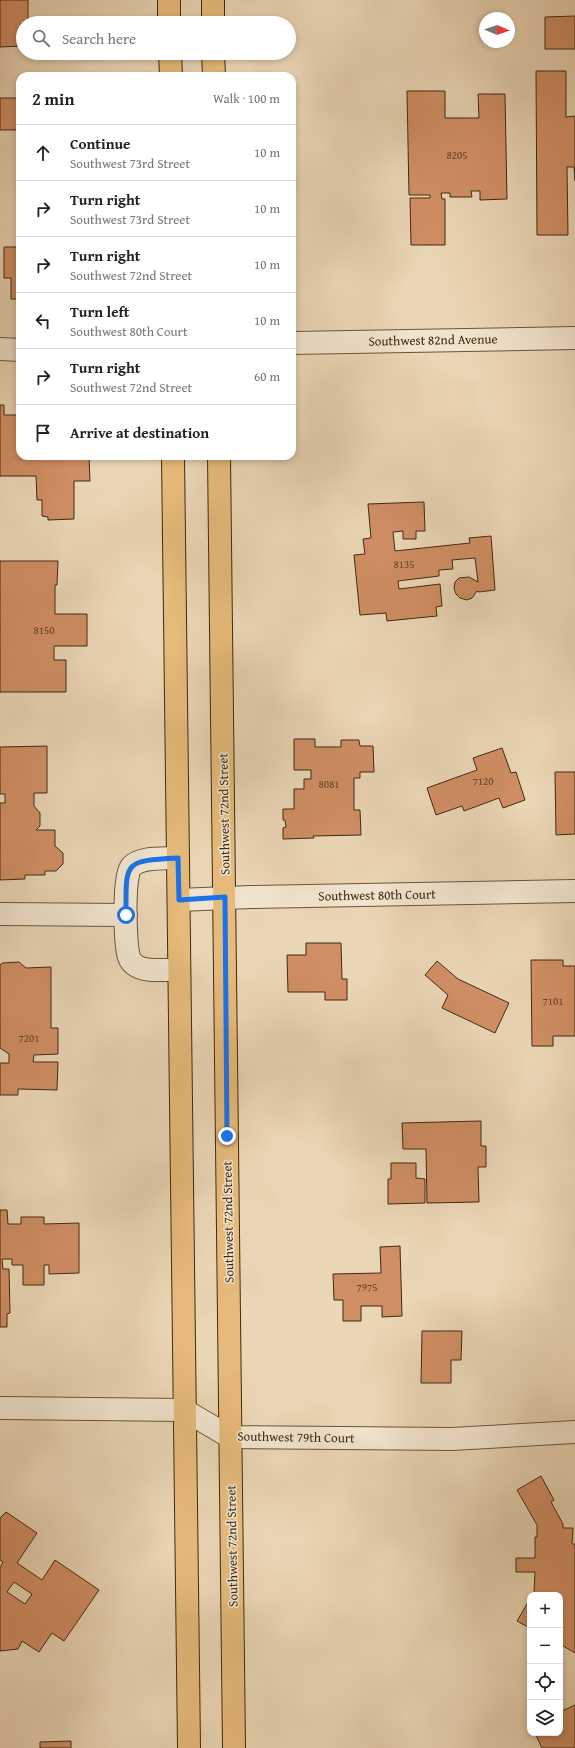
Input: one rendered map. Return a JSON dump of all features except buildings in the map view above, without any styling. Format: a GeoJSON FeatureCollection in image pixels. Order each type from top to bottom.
{"type":"FeatureCollection","features":[{"type":"Feature","properties":{"kind":"main road"},"geometry":{"type":"LineString","coordinates":[[169,0],[169,16]]}},
{"type":"Feature","properties":{"kind":"main road"},"geometry":{"type":"LineString","coordinates":[[212,0],[213,16]]}},
{"type":"Feature","properties":{"kind":"main road"},"geometry":{"type":"LineString","coordinates":[[170,60],[171,72]]}},
{"type":"Feature","properties":{"kind":"main road"},"geometry":{"type":"LineString","coordinates":[[213,60],[214,72]]}},
{"type":"Feature","properties":{"kind":"main road"},"geometry":{"type":"LineString","coordinates":[[173,460],[189,1748]]}},
{"type":"Feature","properties":{"kind":"main road","name":"Southwest 72nd Street"},"geometry":{"type":"LineString","coordinates":[[219,460],[234,1748]]}},
{"type":"Feature","properties":{"kind":"street","name":"Southwest 82nd Avenue"},"geometry":{"type":"LineString","coordinates":[[296,342],[575,338]]}},
{"type":"Feature","properties":{"kind":"street"},"geometry":{"type":"LineString","coordinates":[[0,350],[16,350]]}},
{"type":"Feature","properties":{"kind":"street"},"geometry":{"type":"LineString","coordinates":[[178,858],[140,861],[132,865],[128,870],[126,879],[126,915],[128,951],[130,959],[134,964],[141,969],[180,970]]}},
{"type":"Feature","properties":{"kind":"street","name":"Southwest 80th Court"},"geometry":{"type":"LineString","coordinates":[[179,900],[225,897],[575,891]]}},
{"type":"Feature","properties":{"kind":"street"},"geometry":{"type":"LineString","coordinates":[[0,914],[126,915]]}},
{"type":"Feature","properties":{"kind":"street","name":"Southwest 79th Court"},"geometry":{"type":"LineString","coordinates":[[0,1408],[184,1410],[230,1436],[452,1439],[575,1432]]}},
{"type":"Feature","properties":{"kind":"route"},"geometry":{"type":"LineString","coordinates":[[126,915],[126,879],[128,870],[132,865],[140,861],[178,858],[179,900],[225,897],[227,1136]]}}]}
